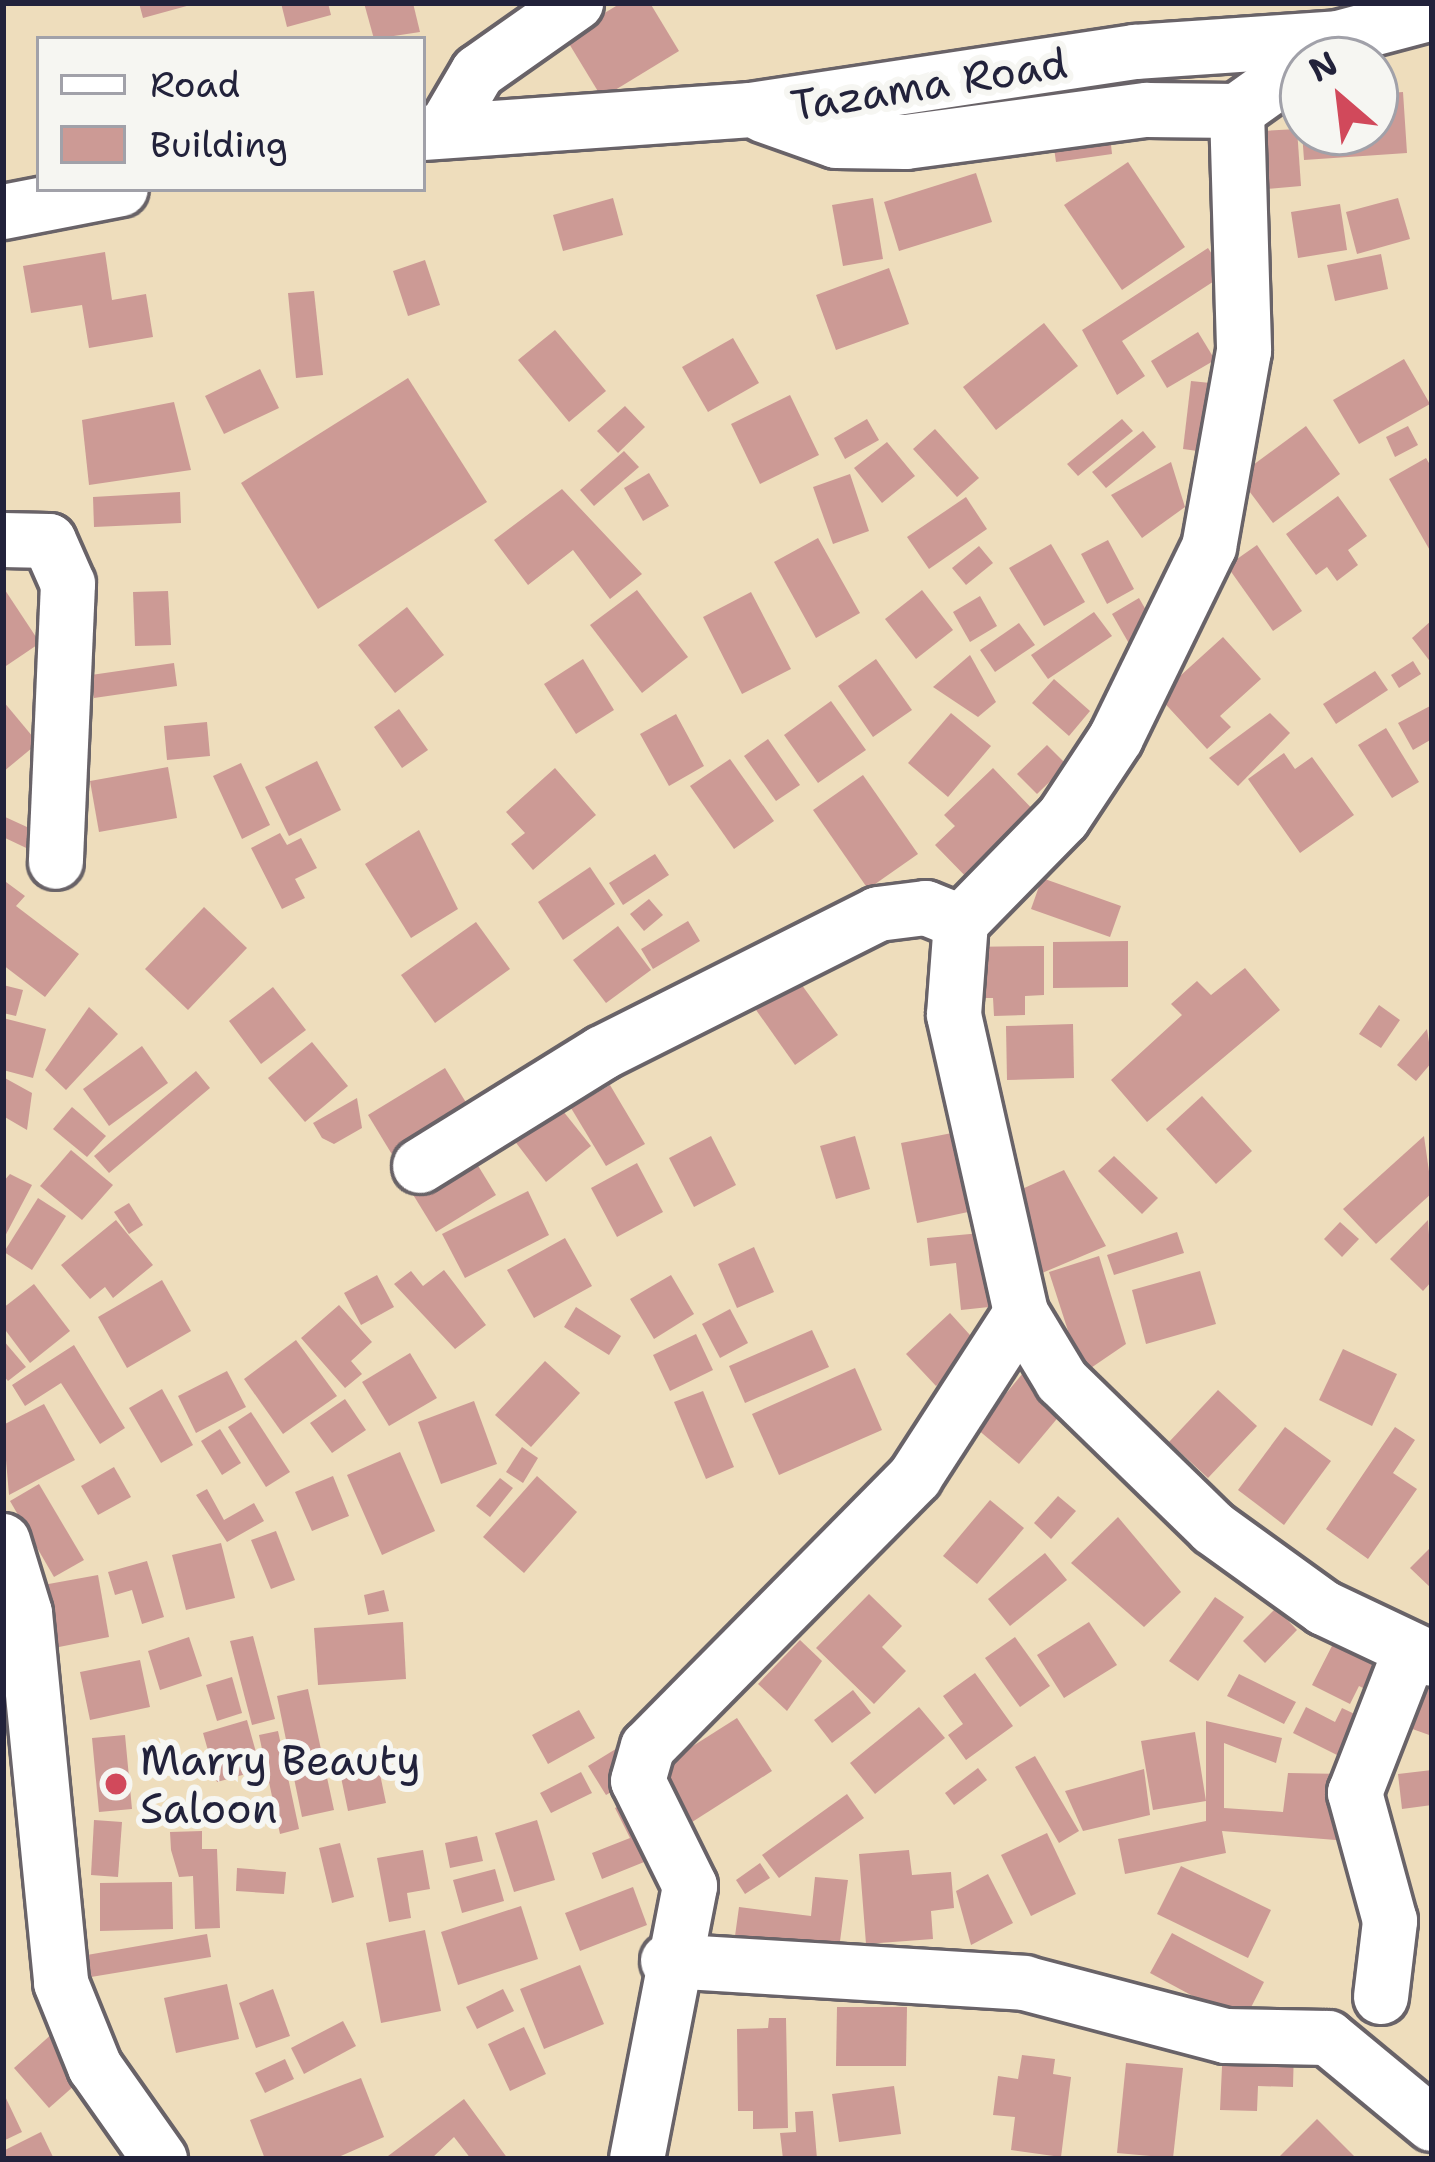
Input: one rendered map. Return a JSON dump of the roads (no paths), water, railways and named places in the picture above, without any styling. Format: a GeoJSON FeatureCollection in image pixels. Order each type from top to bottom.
{"type":"FeatureCollection","features":[{"type":"Feature","properties":{"kind":"street"},"geometry":{"type":"LineString","coordinates":[[434,132],[478,72],[576,3]]}},
{"type":"Feature","properties":{"kind":"street","name":"Tazama Road"},"geometry":{"type":"LineString","coordinates":[[1367,36],[1432,13]]}},
{"type":"Feature","properties":{"kind":"street","name":"Tazama Road"},"geometry":{"type":"LineString","coordinates":[[434,132],[751,110],[1135,52],[1279,54]]}},
{"type":"Feature","properties":{"kind":"street"},"geometry":{"type":"LineString","coordinates":[[751,110],[836,141],[906,142],[1147,110],[1237,111],[1279,81]]}},
{"type":"Feature","properties":{"kind":"street"},"geometry":{"type":"LineString","coordinates":[[1237,111],[1244,351],[1208,547],[1103,758],[1050,834],[961,922],[954,1015],[1021,1313],[1114,1443],[1324,1607],[1421,1656],[1354,1793],[1390,1921],[1381,1997]]}},
{"type":"Feature","properties":{"kind":"street"},"geometry":{"type":"LineString","coordinates":[[3,212],[106,192]]}},
{"type":"Feature","properties":{"kind":"street"},"geometry":{"type":"LineString","coordinates":[[3,540],[49,541],[68,584],[56,862]]}},
{"type":"Feature","properties":{"kind":"street"},"geometry":{"type":"LineString","coordinates":[[420,1166],[602,1053],[878,914],[926,908],[961,922]]}},
{"type":"Feature","properties":{"kind":"street"},"geometry":{"type":"LineString","coordinates":[[637,2159],[668,1961],[690,1886],[638,1781],[648,1747],[915,1477],[1021,1313]]}},
{"type":"Feature","properties":{"kind":"street"},"geometry":{"type":"LineString","coordinates":[[3,1541],[25,1613],[61,1983],[95,2066],[160,2159]]}},
{"type":"Feature","properties":{"kind":"street"},"geometry":{"type":"LineString","coordinates":[[668,1961],[1024,1982],[1226,2036],[1328,2038],[1432,2123]]}},
{"type":"Feature","properties":{"kind":"place","name":"Marry Beauty Saloon"},"geometry":{"type":"Point","coordinates":[116,1784]}}]}
